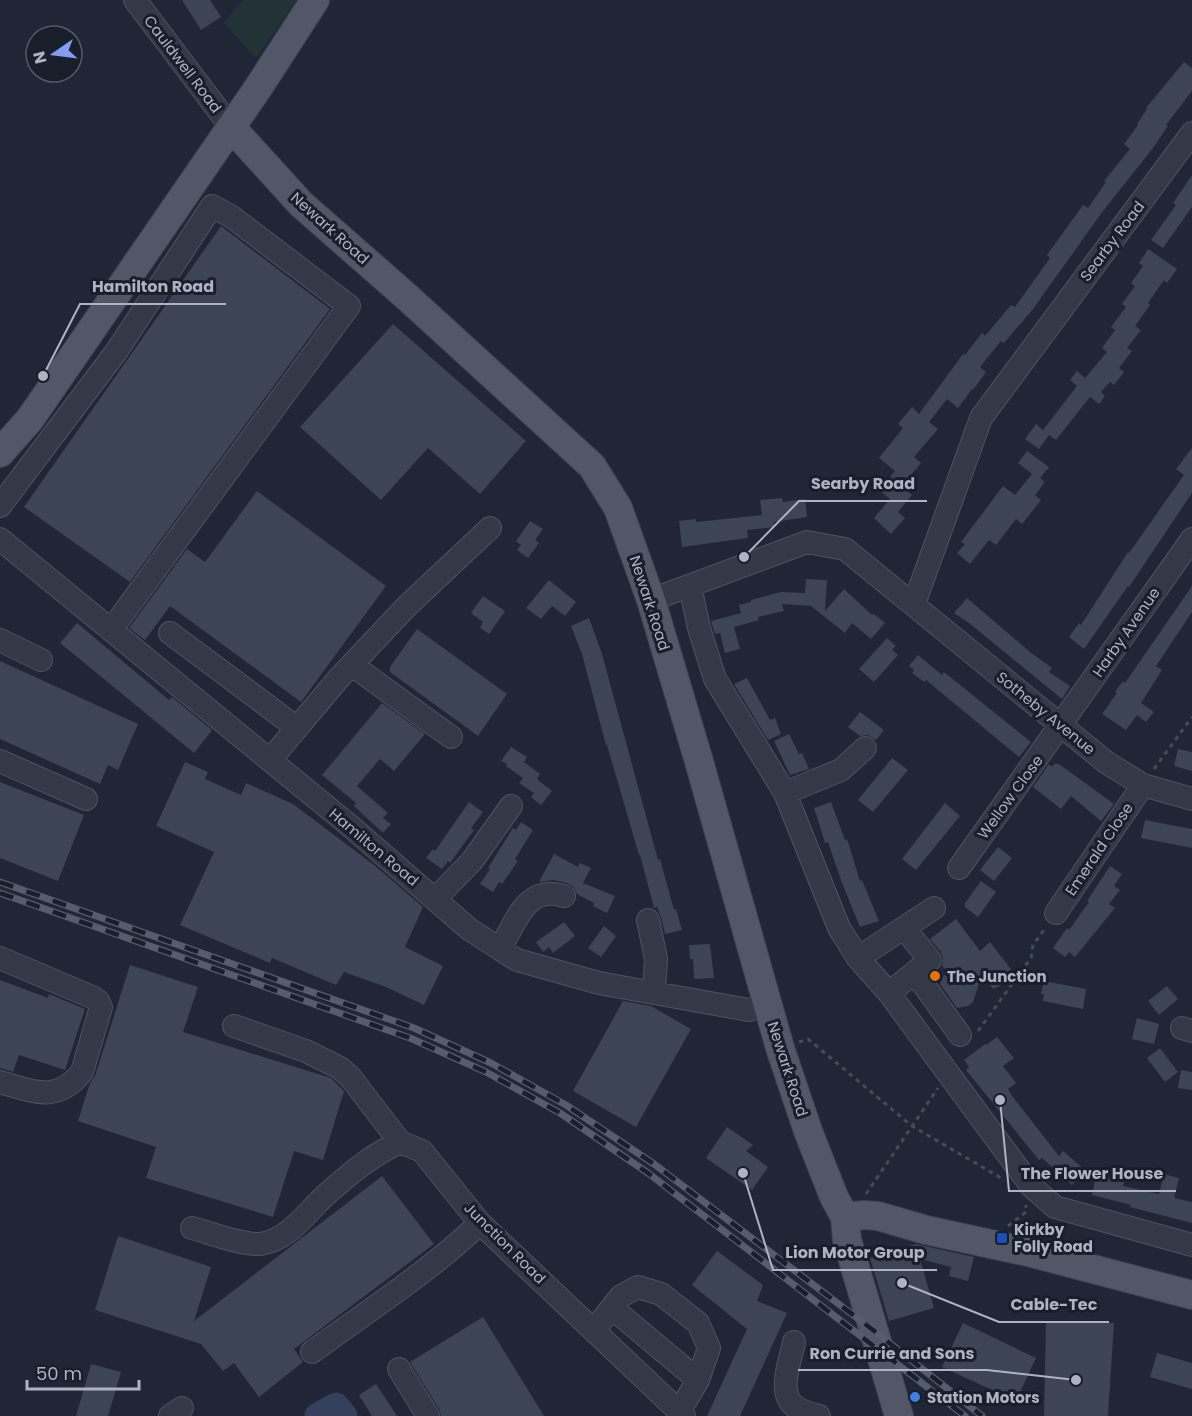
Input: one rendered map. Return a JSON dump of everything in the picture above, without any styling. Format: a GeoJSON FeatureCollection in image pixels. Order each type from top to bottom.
{"type":"FeatureCollection","features":[{"type":"Feature","properties":{"kind":"main road"},"geometry":{"type":"LineString","coordinates":[[0,453],[30,419],[231,127],[315,0]]}},
{"type":"Feature","properties":{"kind":"main road","name":"Newark Road"},"geometry":{"type":"LineString","coordinates":[[231,127],[301,204],[407,297],[592,466],[618,508],[651,600],[780,1048],[808,1131],[834,1197],[854,1216],[847,1240],[899,1416]]}},
{"type":"Feature","properties":{"kind":"main road"},"geometry":{"type":"LineString","coordinates":[[854,1216],[878,1216],[926,1230],[1028,1252],[1192,1295]]}},
{"type":"Feature","properties":{"kind":"street","name":"Cauldwell Road"},"geometry":{"type":"LineString","coordinates":[[135,0],[231,127]]}},
{"type":"Feature","properties":{"kind":"street","name":"Searby Road"},"geometry":{"type":"LineString","coordinates":[[914,604],[981,418],[1192,133]]}},
{"type":"Feature","properties":{"kind":"street"},"geometry":{"type":"LineString","coordinates":[[0,506],[116,352],[212,206],[232,217],[349,306],[111,630]]}},
{"type":"Feature","properties":{"kind":"street"},"geometry":{"type":"LineString","coordinates":[[270,760],[352,665],[407,606],[490,528]]}},
{"type":"Feature","properties":{"kind":"street","name":"Hamilton Road"},"geometry":{"type":"LineString","coordinates":[[0,539],[270,760],[469,929],[517,960],[599,983],[654,993],[749,1010],[768,1005]]}},
{"type":"Feature","properties":{"kind":"street","name":"Harby Avenue"},"geometry":{"type":"LineString","coordinates":[[1061,725],[1192,539]]}},
{"type":"Feature","properties":{"kind":"street"},"geometry":{"type":"LineString","coordinates":[[651,600],[807,542],[845,549],[914,604]]}},
{"type":"Feature","properties":{"kind":"street"},"geometry":{"type":"LineString","coordinates":[[690,586],[699,628],[715,679],[785,793],[839,928],[858,958],[889,993],[948,1073],[1027,1189],[1055,1208],[1192,1245]]}},
{"type":"Feature","properties":{"kind":"street","name":"Sotheby Avenue"},"geometry":{"type":"LineString","coordinates":[[914,604],[1107,763],[1143,785],[1192,799]]}},
{"type":"Feature","properties":{"kind":"street"},"geometry":{"type":"LineString","coordinates":[[170,633],[297,728]]}},
{"type":"Feature","properties":{"kind":"street"},"geometry":{"type":"LineString","coordinates":[[0,640],[41,660]]}},
{"type":"Feature","properties":{"kind":"street"},"geometry":{"type":"LineString","coordinates":[[352,665],[451,737]]}},
{"type":"Feature","properties":{"kind":"street","name":"Wellow Close"},"geometry":{"type":"LineString","coordinates":[[959,868],[1061,725]]}},
{"type":"Feature","properties":{"kind":"street"},"geometry":{"type":"LineString","coordinates":[[785,793],[841,770],[865,748]]}},
{"type":"Feature","properties":{"kind":"street"},"geometry":{"type":"LineString","coordinates":[[0,761],[86,799]]}},
{"type":"Feature","properties":{"kind":"street","name":"Emerald Close"},"geometry":{"type":"LineString","coordinates":[[1056,913],[1143,785]]}},
{"type":"Feature","properties":{"kind":"street"},"geometry":{"type":"LineString","coordinates":[[435,899],[472,861],[511,806]]}},
{"type":"Feature","properties":{"kind":"street"},"geometry":{"type":"LineString","coordinates":[[500,949],[532,898],[542,893],[564,896]]}},
{"type":"Feature","properties":{"kind":"street"},"geometry":{"type":"LineString","coordinates":[[858,958],[934,908]]}},
{"type":"Feature","properties":{"kind":"street"},"geometry":{"type":"LineString","coordinates":[[648,920],[656,959],[654,993]]}},
{"type":"Feature","properties":{"kind":"street"},"geometry":{"type":"LineString","coordinates":[[889,993],[930,960],[904,928]]}},
{"type":"Feature","properties":{"kind":"street"},"geometry":{"type":"LineString","coordinates":[[0,958],[92,997],[98,1001],[100,1007],[82,1072],[75,1081],[52,1093],[0,1082]]}},
{"type":"Feature","properties":{"kind":"street"},"geometry":{"type":"LineString","coordinates":[[915,973],[968,1035]]}},
{"type":"Feature","properties":{"kind":"street"},"geometry":{"type":"LineString","coordinates":[[192,1228],[248,1243],[260,1244],[272,1240],[284,1235],[327,1194],[376,1153],[400,1142],[351,1078],[340,1068],[306,1051],[234,1026]]}},
{"type":"Feature","properties":{"kind":"street","name":"Junction Road"},"geometry":{"type":"LineString","coordinates":[[400,1142],[422,1151],[480,1223],[594,1330],[675,1413]]}},
{"type":"Feature","properties":{"kind":"street"},"geometry":{"type":"LineString","coordinates":[[312,1352],[428,1268],[480,1223]]}},
{"type":"Feature","properties":{"kind":"street"},"geometry":{"type":"LineString","coordinates":[[594,1330],[621,1296],[638,1287],[661,1293],[698,1323],[709,1348],[698,1380],[675,1413]]}},
{"type":"Feature","properties":{"kind":"street"},"geometry":{"type":"LineString","coordinates":[[612,1308],[698,1380]]}},
{"type":"Feature","properties":{"kind":"street"},"geometry":{"type":"LineString","coordinates":[[794,1342],[785,1389],[788,1400],[798,1409],[819,1416]]}},
{"type":"Feature","properties":{"kind":"street"},"geometry":{"type":"LineString","coordinates":[[399,1369],[428,1416]]}},
{"type":"Feature","properties":{"kind":"path"},"geometry":{"type":"LineString","coordinates":[[1143,785],[1192,717]]}},
{"type":"Feature","properties":{"kind":"path"},"geometry":{"type":"LineString","coordinates":[[968,1035],[1031,958],[1033,945],[1056,913]]}},
{"type":"Feature","properties":{"kind":"path"},"geometry":{"type":"LineString","coordinates":[[780,1048],[808,1039],[912,1126],[1002,1178]]}},
{"type":"Feature","properties":{"kind":"path"},"geometry":{"type":"LineString","coordinates":[[854,1216],[866,1194],[948,1073]]}},
{"type":"Feature","properties":{"kind":"path"},"geometry":{"type":"LineString","coordinates":[[1002,1231],[1026,1212],[1027,1189]]}},
{"type":"Feature","properties":{"kind":"shaded area"},"geometry":{"type":"Polygon","coordinates":[[[243,0],[297,0],[256,58],[224,23],[243,0]]]}},
{"type":"Feature","properties":{"kind":"building"},"geometry":{"type":"Polygon","coordinates":[[[182,0],[210,0],[221,17],[201,30],[182,0]]]}},
{"type":"Feature","properties":{"kind":"building"},"geometry":{"type":"Polygon","coordinates":[[[1184,62],[1192,68],[1192,91],[1166,125],[1168,126],[1153,148],[1103,211],[1033,309],[1004,343],[1001,341],[980,367],[986,372],[973,390],[958,408],[947,399],[929,422],[938,429],[914,457],[921,463],[902,486],[912,495],[898,512],[905,518],[891,534],[874,518],[890,499],[879,490],[895,471],[879,458],[903,428],[898,424],[912,407],[919,414],[963,354],[965,355],[982,333],[985,336],[1011,305],[1015,307],[1050,258],[1047,255],[1083,205],[1088,208],[1106,182],[1104,181],[1130,149],[1124,144],[1138,125],[1146,108],[1184,62]]]}},
{"type":"Feature","properties":{"kind":"building"},"geometry":{"type":"Polygon","coordinates":[[[1192,175],[1192,207],[1163,248],[1151,240],[1176,205],[1173,203],[1192,175]]]}},
{"type":"Feature","properties":{"kind":"building"},"geometry":{"type":"Polygon","coordinates":[[[221,226],[330,309],[130,582],[24,507],[221,226]]]}},
{"type":"Feature","properties":{"kind":"building"},"geometry":{"type":"Polygon","coordinates":[[[1148,249],[1177,269],[1167,283],[1164,280],[1135,326],[1141,330],[1127,348],[1132,351],[1119,368],[1124,372],[1114,385],[1110,382],[1101,392],[1105,396],[1099,404],[1090,397],[1056,440],[1049,435],[1039,449],[1025,439],[1036,424],[1043,430],[1077,386],[1070,380],[1077,371],[1085,378],[1107,352],[1102,348],[1115,330],[1111,327],[1126,307],[1122,304],[1135,286],[1131,283],[1143,266],[1139,263],[1148,249]]]}},
{"type":"Feature","properties":{"kind":"building"},"geometry":{"type":"Polygon","coordinates":[[[393,324],[526,441],[480,494],[428,448],[381,500],[300,427],[393,324]]]}},
{"type":"Feature","properties":{"kind":"building"},"geometry":{"type":"Polygon","coordinates":[[[1192,448],[1192,493],[1084,649],[1069,637],[1079,623],[1081,625],[1128,552],[1184,475],[1176,469],[1192,448]]]}},
{"type":"Feature","properties":{"kind":"building"},"geometry":{"type":"Polygon","coordinates":[[[1027,451],[1049,467],[1040,478],[1045,482],[1035,495],[1041,500],[1022,524],[1016,519],[996,545],[989,540],[970,564],[957,553],[965,544],[961,542],[1003,486],[1015,495],[1032,474],[1018,463],[1027,451]]]}},
{"type":"Feature","properties":{"kind":"building"},"geometry":{"type":"Polygon","coordinates":[[[257,491],[386,586],[301,702],[170,606],[145,640],[129,628],[187,549],[205,562],[257,491]]]}},
{"type":"Feature","properties":{"kind":"building"},"geometry":{"type":"Polygon","coordinates":[[[782,498],[783,502],[805,499],[807,517],[774,522],[775,527],[747,530],[748,538],[682,547],[679,521],[696,519],[696,522],[762,515],[760,500],[782,498]]]}},
{"type":"Feature","properties":{"kind":"building"},"geometry":{"type":"Polygon","coordinates":[[[530,521],[543,529],[535,540],[539,543],[528,558],[517,550],[521,545],[516,541],[530,521]]]}},
{"type":"Feature","properties":{"kind":"building"},"geometry":{"type":"Polygon","coordinates":[[[806,579],[827,580],[825,611],[844,589],[872,615],[874,614],[885,623],[871,639],[852,623],[845,633],[811,606],[782,604],[784,611],[758,617],[759,620],[734,627],[740,649],[725,653],[720,633],[715,634],[711,621],[741,613],[739,605],[751,602],[751,600],[781,592],[805,593],[806,579]]]}},
{"type":"Feature","properties":{"kind":"building"},"geometry":{"type":"Polygon","coordinates":[[[549,580],[576,602],[565,616],[552,606],[541,619],[526,608],[549,580]]]}},
{"type":"Feature","properties":{"kind":"building"},"geometry":{"type":"Polygon","coordinates":[[[1192,586],[1192,612],[1156,666],[1162,670],[1141,703],[1154,712],[1146,722],[1137,715],[1126,730],[1102,714],[1117,693],[1115,692],[1123,681],[1125,683],[1192,586]]]}},
{"type":"Feature","properties":{"kind":"building"},"geometry":{"type":"Polygon","coordinates":[[[483,596],[505,611],[489,634],[480,628],[483,622],[471,613],[483,596]]]}},
{"type":"Feature","properties":{"kind":"building"},"geometry":{"type":"Polygon","coordinates":[[[967,598],[1052,668],[1049,672],[1070,686],[1062,699],[954,613],[967,598]]]}},
{"type":"Feature","properties":{"kind":"building"},"geometry":{"type":"Polygon","coordinates":[[[589,618],[602,654],[658,860],[660,859],[682,930],[665,934],[657,907],[654,908],[582,654],[571,626],[589,618]]]}},
{"type":"Feature","properties":{"kind":"building"},"geometry":{"type":"Polygon","coordinates":[[[77,623],[169,700],[172,697],[212,730],[194,753],[60,643],[77,623]]]}},
{"type":"Feature","properties":{"kind":"building"},"geometry":{"type":"Polygon","coordinates":[[[417,629],[507,694],[478,736],[390,672],[390,667],[417,629]]]}},
{"type":"Feature","properties":{"kind":"building"},"geometry":{"type":"Polygon","coordinates":[[[887,638],[896,646],[892,650],[898,655],[874,682],[859,669],[887,638]]]}},
{"type":"Feature","properties":{"kind":"building"},"geometry":{"type":"Polygon","coordinates":[[[918,655],[942,675],[944,672],[1031,742],[1019,757],[926,680],[924,682],[912,673],[914,670],[909,666],[918,655]]]}},
{"type":"Feature","properties":{"kind":"building"},"geometry":{"type":"Polygon","coordinates":[[[0,661],[138,724],[118,770],[108,765],[100,784],[0,739],[0,661]]]}},
{"type":"Feature","properties":{"kind":"building"},"geometry":{"type":"Polygon","coordinates":[[[747,678],[770,720],[775,718],[781,734],[768,740],[734,684],[747,678]]]}},
{"type":"Feature","properties":{"kind":"building"},"geometry":{"type":"Polygon","coordinates":[[[382,703],[425,734],[394,771],[380,759],[357,786],[388,813],[383,818],[391,824],[383,833],[354,806],[356,803],[322,775],[382,703]]]}},
{"type":"Feature","properties":{"kind":"building"},"geometry":{"type":"Polygon","coordinates":[[[860,712],[884,730],[876,740],[868,735],[860,736],[848,727],[860,712]]]}},
{"type":"Feature","properties":{"kind":"building"},"geometry":{"type":"Polygon","coordinates":[[[789,734],[799,754],[802,753],[809,769],[790,775],[774,741],[789,734]]]}},
{"type":"Feature","properties":{"kind":"building"},"geometry":{"type":"Polygon","coordinates":[[[511,747],[527,757],[524,762],[540,774],[537,779],[552,791],[541,805],[531,797],[534,793],[519,783],[523,778],[501,761],[511,747]]]}},
{"type":"Feature","properties":{"kind":"building"},"geometry":{"type":"Polygon","coordinates":[[[1178,749],[1192,752],[1192,771],[1174,766],[1178,749]]]}},
{"type":"Feature","properties":{"kind":"building"},"geometry":{"type":"Polygon","coordinates":[[[892,758],[908,770],[873,812],[858,800],[892,758]]]}},
{"type":"Feature","properties":{"kind":"building"},"geometry":{"type":"Polygon","coordinates":[[[185,762],[208,772],[205,779],[241,795],[246,783],[293,804],[374,865],[423,907],[405,947],[443,966],[424,1005],[386,987],[344,972],[336,985],[272,958],[270,963],[180,925],[214,852],[156,826],[185,762]]]}},
{"type":"Feature","properties":{"kind":"building"},"geometry":{"type":"Polygon","coordinates":[[[1049,764],[1052,767],[1054,764],[1059,764],[1114,804],[1101,821],[1071,796],[1061,809],[1033,787],[1049,764]]]}},
{"type":"Feature","properties":{"kind":"building"},"geometry":{"type":"Polygon","coordinates":[[[0,782],[84,815],[58,881],[0,858],[0,782]]]}},
{"type":"Feature","properties":{"kind":"building"},"geometry":{"type":"Polygon","coordinates":[[[469,802],[483,812],[471,828],[474,830],[450,863],[448,861],[442,869],[426,858],[433,849],[435,851],[469,802]]]}},
{"type":"Feature","properties":{"kind":"building"},"geometry":{"type":"Polygon","coordinates":[[[831,802],[845,840],[847,839],[860,881],[862,880],[879,921],[860,927],[828,842],[825,843],[814,808],[831,802]]]}},
{"type":"Feature","properties":{"kind":"building"},"geometry":{"type":"Polygon","coordinates":[[[945,803],[960,816],[916,870],[902,859],[945,803]]]}},
{"type":"Feature","properties":{"kind":"building"},"geometry":{"type":"Polygon","coordinates":[[[1145,820],[1192,829],[1192,848],[1141,838],[1145,820]]]}},
{"type":"Feature","properties":{"kind":"building"},"geometry":{"type":"Polygon","coordinates":[[[521,822],[533,830],[515,859],[518,861],[502,884],[499,882],[493,892],[480,884],[513,828],[516,830],[521,822]]]}},
{"type":"Feature","properties":{"kind":"building"},"geometry":{"type":"Polygon","coordinates":[[[998,847],[1012,858],[994,881],[980,870],[998,847]]]}},
{"type":"Feature","properties":{"kind":"building"},"geometry":{"type":"Polygon","coordinates":[[[554,854],[578,867],[580,863],[591,868],[583,883],[615,896],[607,913],[577,894],[573,886],[567,883],[553,880],[539,882],[554,854]]]}},
{"type":"Feature","properties":{"kind":"building"},"geometry":{"type":"Polygon","coordinates":[[[1110,866],[1122,874],[1114,886],[1120,890],[1109,904],[1115,908],[1075,957],[1069,952],[1065,957],[1053,948],[1089,902],[1087,901],[1110,866]]]}},
{"type":"Feature","properties":{"kind":"building"},"geometry":{"type":"Polygon","coordinates":[[[981,881],[996,892],[978,917],[965,907],[965,903],[981,881]]]}},
{"type":"Feature","properties":{"kind":"building","name":"The Junction"},"geometry":{"type":"Polygon","coordinates":[[[956,919],[980,951],[990,942],[1013,972],[1006,983],[993,989],[982,974],[973,1002],[968,1006],[957,1008],[940,984],[946,970],[942,966],[941,952],[930,939],[956,919]]]}},
{"type":"Feature","properties":{"kind":"building"},"geometry":{"type":"Polygon","coordinates":[[[564,922],[575,936],[553,953],[549,947],[543,952],[536,942],[564,922]]]}},
{"type":"Feature","properties":{"kind":"building"},"geometry":{"type":"Polygon","coordinates":[[[604,926],[616,936],[601,957],[588,948],[604,926]]]}},
{"type":"Feature","properties":{"kind":"building"},"geometry":{"type":"Polygon","coordinates":[[[710,944],[714,978],[694,979],[693,959],[690,959],[689,945],[710,944]]]}},
{"type":"Feature","properties":{"kind":"building"},"geometry":{"type":"Polygon","coordinates":[[[130,965],[198,987],[183,1032],[331,1078],[344,1091],[323,1160],[294,1151],[273,1217],[146,1178],[156,1147],[78,1121],[90,1083],[95,1076],[130,965]]]}},
{"type":"Feature","properties":{"kind":"building"},"geometry":{"type":"Polygon","coordinates":[[[0,980],[48,998],[49,994],[85,1009],[65,1070],[19,1055],[13,1072],[0,1068],[0,980]]]}},
{"type":"Feature","properties":{"kind":"building"},"geometry":{"type":"Polygon","coordinates":[[[1044,981],[1086,989],[1083,1009],[1043,1001],[1044,994],[1041,994],[1044,981]]]}},
{"type":"Feature","properties":{"kind":"building"},"geometry":{"type":"Polygon","coordinates":[[[1167,986],[1178,999],[1159,1015],[1148,1001],[1167,986]]]}},
{"type":"Feature","properties":{"kind":"building"},"geometry":{"type":"Polygon","coordinates":[[[623,1001],[651,1006],[691,1029],[636,1127],[573,1091],[623,1001]]]}},
{"type":"Feature","properties":{"kind":"building"},"geometry":{"type":"Polygon","coordinates":[[[1137,1018],[1159,1024],[1154,1044],[1132,1039],[1137,1018]]]}},
{"type":"Feature","properties":{"kind":"building"},"geometry":{"type":"Polygon","coordinates":[[[997,1037],[1014,1058],[1003,1066],[1016,1083],[1008,1089],[1012,1096],[1059,1156],[1063,1151],[1085,1170],[1072,1185],[1042,1158],[1039,1160],[966,1070],[969,1067],[964,1060],[997,1037]]]}},
{"type":"Feature","properties":{"kind":"building"},"geometry":{"type":"Polygon","coordinates":[[[1160,1048],[1178,1072],[1165,1082],[1147,1058],[1160,1048]]]}},
{"type":"Feature","properties":{"kind":"building"},"geometry":{"type":"Polygon","coordinates":[[[1181,1070],[1192,1072],[1192,1090],[1178,1088],[1181,1070]]]}},
{"type":"Feature","properties":{"kind":"building"},"geometry":{"type":"Polygon","coordinates":[[[727,1127],[753,1145],[746,1151],[768,1167],[752,1190],[706,1158],[727,1127]]]}},
{"type":"Feature","properties":{"kind":"building"},"geometry":{"type":"Polygon","coordinates":[[[1164,1174],[1179,1178],[1174,1198],[1192,1202],[1192,1223],[1092,1195],[1096,1175],[1124,1182],[1123,1186],[1159,1194],[1164,1174]]]}},
{"type":"Feature","properties":{"kind":"building"},"geometry":{"type":"Polygon","coordinates":[[[382,1176],[434,1244],[294,1349],[303,1362],[259,1397],[234,1363],[223,1371],[201,1344],[95,1310],[118,1236],[211,1267],[194,1321],[382,1176]]]}},
{"type":"Feature","properties":{"kind":"building"},"geometry":{"type":"Polygon","coordinates":[[[916,1244],[974,1257],[968,1281],[949,1276],[951,1267],[920,1259],[934,1308],[889,1321],[870,1258],[916,1244]]]}},
{"type":"Feature","properties":{"kind":"building"},"geometry":{"type":"Polygon","coordinates":[[[717,1251],[763,1285],[757,1301],[787,1313],[740,1416],[707,1416],[747,1329],[692,1285],[717,1251]]]}},
{"type":"Feature","properties":{"kind":"building"},"geometry":{"type":"Polygon","coordinates":[[[483,1317],[544,1416],[441,1416],[410,1362],[483,1317]]]}},
{"type":"Feature","properties":{"kind":"building"},"geometry":{"type":"Polygon","coordinates":[[[963,1323],[1036,1358],[1016,1401],[942,1367],[963,1323]]]}},
{"type":"Feature","properties":{"kind":"building"},"geometry":{"type":"Polygon","coordinates":[[[1046,1323],[1114,1323],[1108,1416],[1044,1416],[1046,1323]]]}},
{"type":"Feature","properties":{"kind":"building"},"geometry":{"type":"Polygon","coordinates":[[[1157,1353],[1192,1363],[1192,1389],[1150,1377],[1157,1353]]]}},
{"type":"Feature","properties":{"kind":"building"},"geometry":{"type":"Polygon","coordinates":[[[91,1364],[121,1372],[108,1416],[76,1416],[91,1364]]]}},
{"type":"Feature","properties":{"kind":"building"},"geometry":{"type":"Polygon","coordinates":[[[376,1384],[397,1416],[372,1416],[359,1395],[376,1384]]]}},
{"type":"Feature","properties":{"kind":"waterway"},"geometry":{"type":"LineString","coordinates":[[318,1416],[336,1406],[344,1416]]}},
{"type":"Feature","properties":{"kind":"railway"},"geometry":{"type":"LineString","coordinates":[[0,882],[414,1028],[491,1063],[566,1105],[654,1164],[982,1416]]}},
{"type":"Feature","properties":{"kind":"railway"},"geometry":{"type":"LineString","coordinates":[[0,893],[410,1038],[486,1072],[560,1113],[648,1173],[965,1416]]}},
{"type":"Feature","properties":{"kind":"place","name":"Hamilton Road"},"geometry":{"type":"Point","coordinates":[43,376]}},
{"type":"Feature","properties":{"kind":"place","name":"Searby Road"},"geometry":{"type":"Point","coordinates":[744,557]}},
{"type":"Feature","properties":{"kind":"place","name":"The Junction"},"geometry":{"type":"Point","coordinates":[935,976]}},
{"type":"Feature","properties":{"kind":"place","name":"The Flower House"},"geometry":{"type":"Point","coordinates":[1000,1100]}},
{"type":"Feature","properties":{"kind":"place","name":"Lion Motor Group"},"geometry":{"type":"Point","coordinates":[743,1173]}},
{"type":"Feature","properties":{"kind":"place","name":"Kirkby Folly Road"},"geometry":{"type":"Point","coordinates":[1002,1238]}},
{"type":"Feature","properties":{"kind":"place","name":"Cable-Tec"},"geometry":{"type":"Point","coordinates":[902,1283]}},
{"type":"Feature","properties":{"kind":"place","name":"Ron Currie and Sons"},"geometry":{"type":"Point","coordinates":[1076,1380]}},
{"type":"Feature","properties":{"kind":"place","name":"Station Motors"},"geometry":{"type":"Point","coordinates":[915,1397]}}]}
